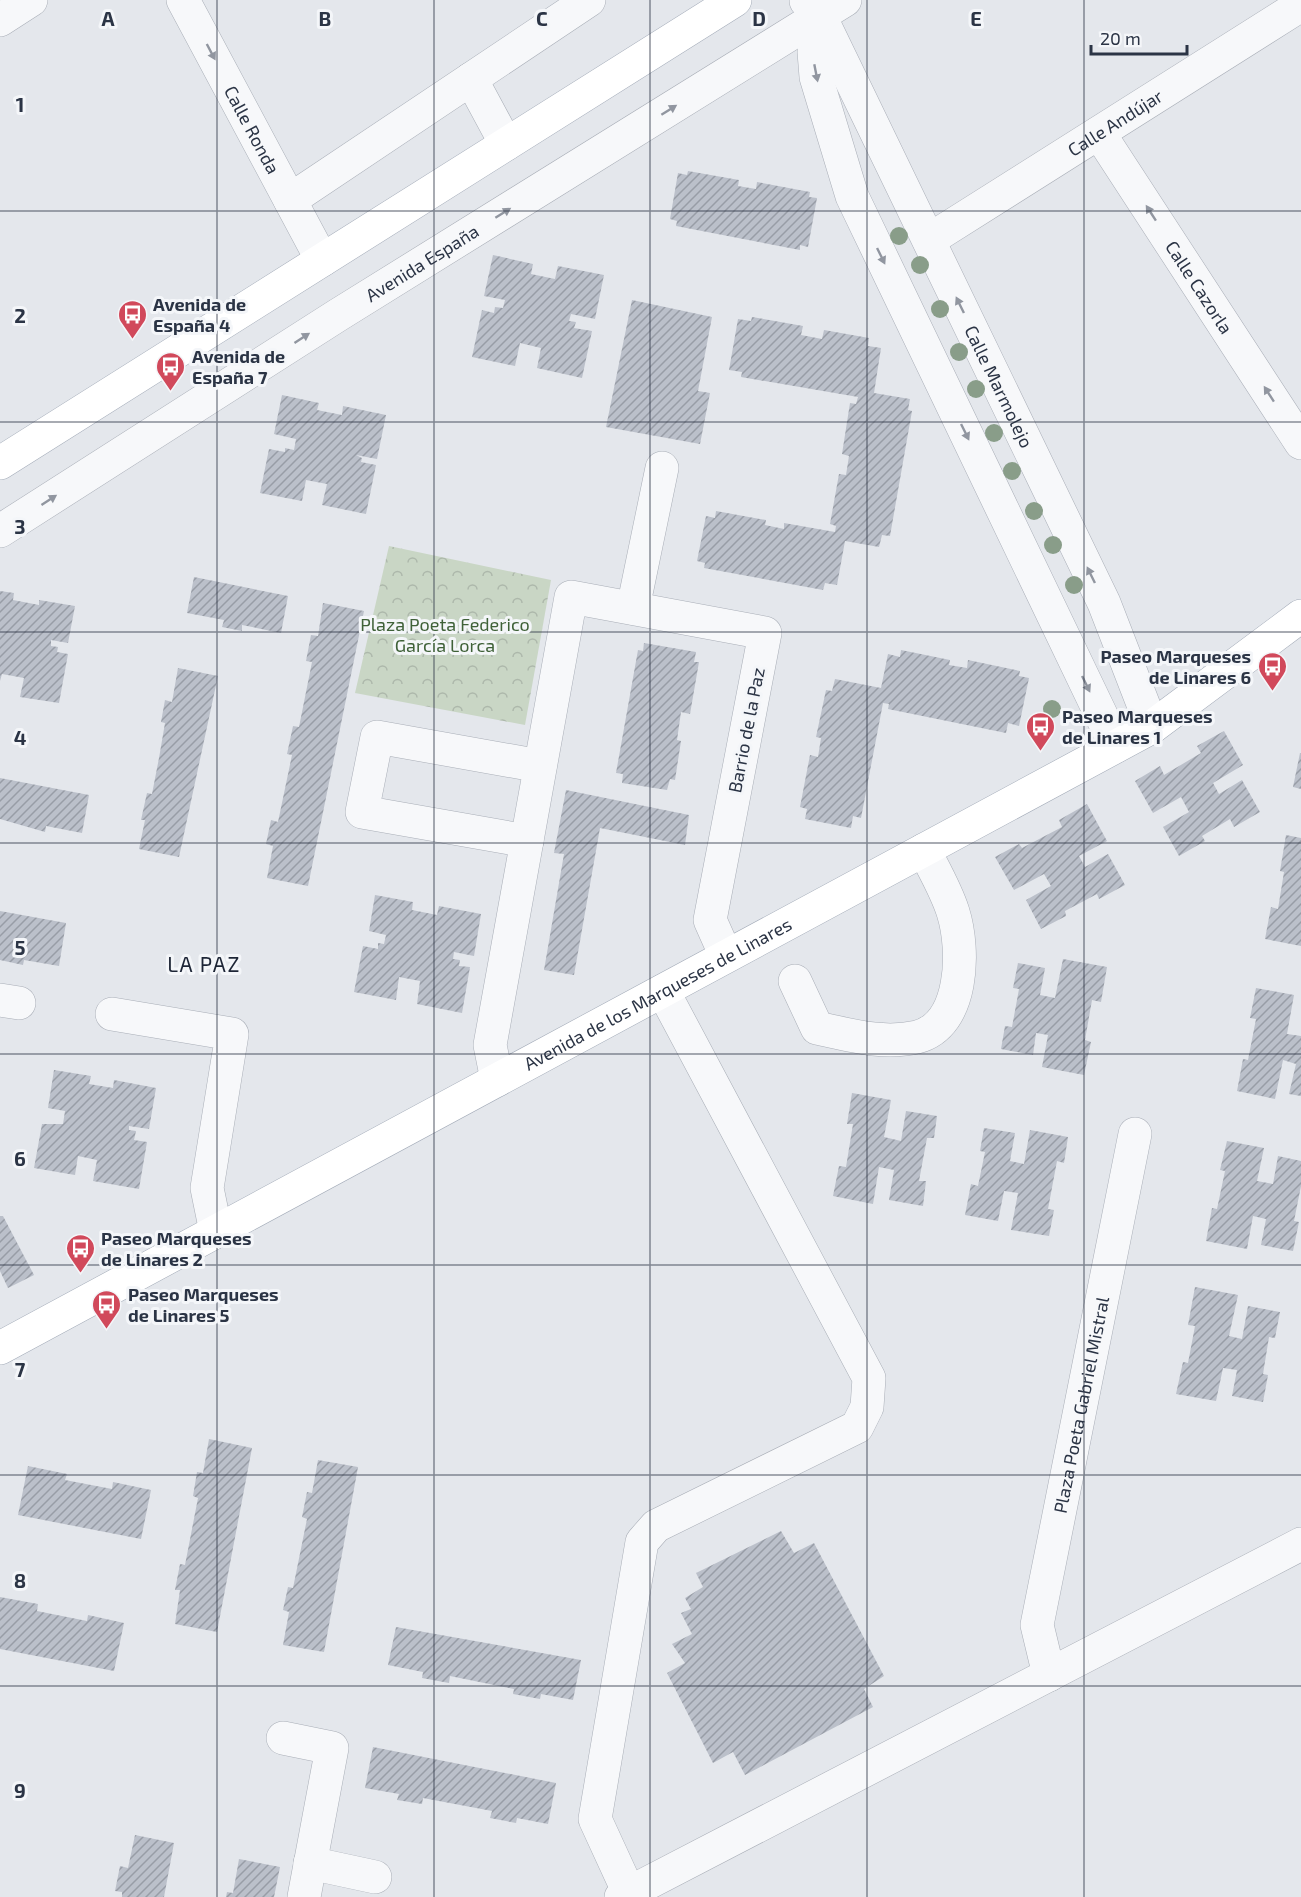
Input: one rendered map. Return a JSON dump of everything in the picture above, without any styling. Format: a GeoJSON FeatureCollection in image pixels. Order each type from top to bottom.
{"type":"FeatureCollection","features":[{"type":"Feature","properties":{"kind":"main road"},"geometry":{"type":"LineString","coordinates":[[0,463],[735,0]]}},
{"type":"Feature","properties":{"kind":"main road","name":"Avenida de los Marqueses de Linares"},"geometry":{"type":"LineString","coordinates":[[0,1348],[1152,727],[1301,616]]}},
{"type":"Feature","properties":{"kind":"street"},"geometry":{"type":"LineString","coordinates":[[0,20],[31,0]]}},
{"type":"Feature","properties":{"kind":"street","name":"Calle Ronda"},"geometry":{"type":"LineString","coordinates":[[183,0],[322,260]]}},
{"type":"Feature","properties":{"kind":"street"},"geometry":{"type":"LineString","coordinates":[[290,200],[588,0]]}},
{"type":"Feature","properties":{"kind":"street"},"geometry":{"type":"LineString","coordinates":[[824,5],[814,52],[816,77],[850,188],[1116,747]]}},
{"type":"Feature","properties":{"kind":"street","name":"Calle Marmolejo"},"geometry":{"type":"LineString","coordinates":[[824,5],[890,159],[1108,615],[1152,727]]}},
{"type":"Feature","properties":{"kind":"street","name":"Avenida España"},"geometry":{"type":"LineString","coordinates":[[0,531],[824,5]]}},
{"type":"Feature","properties":{"kind":"street","name":"Calle Andújar"},"geometry":{"type":"LineString","coordinates":[[929,240],[1295,10]]}},
{"type":"Feature","properties":{"kind":"street"},"geometry":{"type":"LineString","coordinates":[[471,79],[506,144]]}},
{"type":"Feature","properties":{"kind":"street","name":"Calle Cazorla"},"geometry":{"type":"LineString","coordinates":[[1099,133],[1301,443]]}},
{"type":"Feature","properties":{"kind":"street"},"geometry":{"type":"LineString","coordinates":[[850,188],[852,169],[864,153],[876,151],[890,159]]}},
{"type":"Feature","properties":{"kind":"street"},"geometry":{"type":"LineString","coordinates":[[633,608],[662,468]]}},
{"type":"Feature","properties":{"kind":"street","name":"Barrio de la Paz"},"geometry":{"type":"LineString","coordinates":[[497,1080],[490,1045],[571,597],[765,633],[710,920],[726,956]]}},
{"type":"Feature","properties":{"kind":"street"},"geometry":{"type":"LineString","coordinates":[[1061,632],[1079,641],[1098,640],[1107,628],[1108,615]]}},
{"type":"Feature","properties":{"kind":"street"},"geometry":{"type":"LineString","coordinates":[[527,841],[362,812],[377,737],[540,766]]}},
{"type":"Feature","properties":{"kind":"street"},"geometry":{"type":"LineString","coordinates":[[795,981],[817,1028],[891,1040],[921,1035],[939,1024],[947,1014],[956,983],[957,931],[949,902],[924,850]]}},
{"type":"Feature","properties":{"kind":"street"},"geometry":{"type":"LineString","coordinates":[[663,991],[869,1378],[867,1407],[857,1427],[656,1526],[642,1542],[595,1819],[625,1895],[1301,1544]]}},
{"type":"Feature","properties":{"kind":"street"},"geometry":{"type":"LineString","coordinates":[[112,1014],[232,1034],[207,1188],[216,1232]]}},
{"type":"Feature","properties":{"kind":"street","name":"Plaza Poeta Gabriel Mistral"},"geometry":{"type":"LineString","coordinates":[[1050,1675],[1037,1625],[1135,1134]]}},
{"type":"Feature","properties":{"kind":"street"},"geometry":{"type":"LineString","coordinates":[[284,1737],[332,1748],[304,1897]]}},
{"type":"Feature","properties":{"kind":"street"},"geometry":{"type":"LineString","coordinates":[[310,1863],[375,1877]]}},
{"type":"Feature","properties":{"kind":"green space","name":"Plaza Poeta Federico García Lorca"},"geometry":{"type":"Polygon","coordinates":[[[389,546],[551,580],[525,725],[355,693],[389,546]]]}},
{"type":"Feature","properties":{"kind":"building"},"geometry":{"type":"Polygon","coordinates":[[[688,171],[739,180],[738,186],[756,189],[757,182],[810,192],[809,197],[817,198],[808,247],[800,245],[800,250],[676,226],[677,221],[670,219],[678,173],[687,175],[688,171]]]}},
{"type":"Feature","properties":{"kind":"building"},"geometry":{"type":"Polygon","coordinates":[[[493,255],[533,264],[531,274],[555,279],[558,266],[604,275],[595,319],[571,314],[569,321],[576,322],[574,328],[592,331],[582,378],[537,368],[541,348],[520,343],[515,366],[472,357],[482,310],[494,313],[495,307],[503,308],[505,300],[484,296],[493,255]]]}},
{"type":"Feature","properties":{"kind":"building"},"geometry":{"type":"Polygon","coordinates":[[[632,300],[712,317],[698,391],[710,393],[700,444],[606,427],[632,300]]]}},
{"type":"Feature","properties":{"kind":"building"},"geometry":{"type":"Polygon","coordinates":[[[752,317],[803,326],[801,335],[822,339],[824,330],[869,338],[868,346],[881,348],[874,393],[910,399],[908,410],[912,411],[890,536],[882,535],[879,547],[845,541],[837,585],[825,583],[823,590],[704,568],[705,563],[697,561],[706,516],[715,518],[716,511],[766,520],[765,525],[784,529],[784,523],[835,532],[836,526],[830,524],[839,474],[846,475],[849,456],[842,454],[850,403],[856,404],[858,397],[741,377],[742,372],[729,370],[738,319],[751,321],[752,317]]]}},
{"type":"Feature","properties":{"kind":"building"},"geometry":{"type":"Polygon","coordinates":[[[282,395],[319,403],[317,410],[342,415],[343,406],[386,415],[377,459],[356,455],[362,458],[361,462],[376,465],[366,514],[322,505],[327,484],[306,480],[302,501],[260,493],[269,449],[285,452],[285,448],[294,450],[296,439],[274,434],[282,395]]]}},
{"type":"Feature","properties":{"kind":"building"},"geometry":{"type":"Polygon","coordinates":[[[194,577],[288,596],[281,633],[242,625],[242,631],[222,627],[224,620],[187,613],[194,577]]]}},
{"type":"Feature","properties":{"kind":"building"},"geometry":{"type":"Polygon","coordinates":[[[0,591],[14,593],[13,600],[39,605],[39,600],[75,606],[68,643],[51,640],[51,646],[58,647],[57,652],[68,654],[59,703],[20,697],[24,678],[2,674],[0,681],[0,591]]]}},
{"type":"Feature","properties":{"kind":"building"},"geometry":{"type":"Polygon","coordinates":[[[323,603],[364,611],[308,886],[267,878],[273,846],[266,844],[271,820],[278,822],[292,755],[287,754],[293,726],[299,727],[312,662],[306,661],[311,635],[318,636],[323,603]]]}},
{"type":"Feature","properties":{"kind":"building"},"geometry":{"type":"Polygon","coordinates":[[[644,643],[696,652],[694,662],[699,662],[690,714],[681,712],[677,740],[681,741],[675,780],[670,779],[667,790],[622,783],[623,774],[616,773],[638,650],[643,651],[644,643]]]}},
{"type":"Feature","properties":{"kind":"building"},"geometry":{"type":"Polygon","coordinates":[[[901,650],[950,660],[949,665],[967,668],[968,660],[1020,671],[1019,676],[1029,678],[1019,726],[1008,723],[1006,733],[888,709],[889,704],[883,703],[861,818],[853,816],[851,828],[805,819],[807,809],[800,807],[810,755],[818,757],[821,738],[816,737],[826,690],[832,691],[835,679],[881,688],[888,654],[900,657],[901,650]]]}},
{"type":"Feature","properties":{"kind":"building"},"geometry":{"type":"Polygon","coordinates":[[[178,668],[218,676],[179,857],[139,849],[145,820],[141,820],[147,793],[152,794],[159,758],[165,723],[161,722],[165,700],[172,702],[178,668]]]}},
{"type":"Feature","properties":{"kind":"building"},"geometry":{"type":"Polygon","coordinates":[[[1224,731],[1243,765],[1213,783],[1219,794],[1242,780],[1260,812],[1234,827],[1230,819],[1202,836],[1205,841],[1179,856],[1163,827],[1189,812],[1181,797],[1153,813],[1135,781],[1160,766],[1164,775],[1201,753],[1197,746],[1224,731]]]}},
{"type":"Feature","properties":{"kind":"building"},"geometry":{"type":"Polygon","coordinates":[[[1301,753],[1301,789],[1293,787],[1301,753]]]}},
{"type":"Feature","properties":{"kind":"building"},"geometry":{"type":"Polygon","coordinates":[[[0,778],[89,795],[82,833],[46,826],[45,832],[0,819],[0,778]]]}},
{"type":"Feature","properties":{"kind":"building"},"geometry":{"type":"Polygon","coordinates":[[[566,790],[689,815],[685,845],[600,828],[574,975],[544,970],[564,854],[554,853],[566,790]]]}},
{"type":"Feature","properties":{"kind":"building"},"geometry":{"type":"Polygon","coordinates":[[[1087,804],[1107,841],[1079,856],[1085,867],[1108,854],[1125,885],[1099,899],[1097,894],[1065,911],[1066,916],[1041,929],[1026,900],[1051,886],[1044,874],[1014,890],[995,857],[1019,844],[1022,848],[1062,827],[1059,820],[1087,804]]]}},
{"type":"Feature","properties":{"kind":"building"},"geometry":{"type":"Polygon","coordinates":[[[1286,835],[1301,838],[1301,946],[1265,939],[1271,907],[1278,909],[1284,872],[1280,871],[1286,835]]]}},
{"type":"Feature","properties":{"kind":"building"},"geometry":{"type":"Polygon","coordinates":[[[375,895],[413,902],[412,910],[437,915],[439,906],[481,914],[474,956],[454,952],[453,959],[460,960],[459,966],[470,967],[462,1013],[417,1004],[420,981],[399,977],[396,1000],[354,992],[363,946],[378,949],[378,943],[384,944],[386,935],[369,931],[375,895]]]}},
{"type":"Feature","properties":{"kind":"building"},"geometry":{"type":"Polygon","coordinates":[[[0,911],[66,923],[59,966],[24,960],[23,965],[0,960],[0,911]]]}},
{"type":"Feature","properties":{"kind":"building"},"geometry":{"type":"Polygon","coordinates":[[[1063,959],[1107,967],[1101,1002],[1092,1000],[1085,1040],[1091,1042],[1084,1075],[1042,1067],[1048,1035],[1036,1033],[1033,1055],[1001,1049],[1005,1026],[1012,1027],[1019,989],[1013,988],[1018,963],[1045,968],[1040,995],[1055,998],[1063,959]]]}},
{"type":"Feature","properties":{"kind":"building"},"geometry":{"type":"Polygon","coordinates":[[[1256,988],[1294,995],[1287,1034],[1301,1036],[1301,1096],[1289,1094],[1296,1064],[1283,1060],[1275,1099],[1237,1091],[1243,1059],[1248,1060],[1256,1019],[1250,1018],[1256,988]]]}},
{"type":"Feature","properties":{"kind":"building"},"geometry":{"type":"Polygon","coordinates":[[[54,1070],[91,1076],[89,1084],[113,1088],[114,1080],[156,1088],[149,1129],[129,1126],[129,1130],[136,1131],[134,1140],[147,1142],[139,1189],[93,1181],[97,1160],[78,1156],[75,1175],[34,1168],[42,1124],[63,1124],[65,1111],[48,1108],[54,1070]]]}},
{"type":"Feature","properties":{"kind":"building"},"geometry":{"type":"Polygon","coordinates":[[[852,1093],[891,1100],[884,1137],[901,1141],[906,1111],[937,1116],[934,1138],[927,1138],[919,1181],[926,1181],[923,1206],[889,1200],[894,1170],[879,1167],[873,1204],[833,1196],[839,1166],[846,1167],[853,1124],[847,1124],[852,1093]]]}},
{"type":"Feature","properties":{"kind":"building"},"geometry":{"type":"Polygon","coordinates":[[[984,1128],[1015,1133],[1010,1161],[1024,1164],[1030,1130],[1068,1137],[1064,1163],[1057,1161],[1048,1209],[1054,1210],[1049,1236],[1011,1230],[1018,1193],[1004,1191],[998,1221],[965,1215],[971,1184],[978,1186],[985,1152],[980,1151],[984,1128]]]}},
{"type":"Feature","properties":{"kind":"building"},"geometry":{"type":"Polygon","coordinates":[[[1227,1141],[1264,1148],[1257,1181],[1273,1184],[1278,1156],[1301,1161],[1301,1186],[1294,1221],[1299,1222],[1293,1251],[1261,1245],[1266,1219],[1253,1216],[1247,1249],[1206,1241],[1212,1208],[1217,1209],[1225,1171],[1220,1170],[1227,1141]]]}},
{"type":"Feature","properties":{"kind":"building"},"geometry":{"type":"Polygon","coordinates":[[[0,1216],[3,1216],[34,1275],[8,1288],[0,1271],[0,1216]]]}},
{"type":"Feature","properties":{"kind":"building"},"geometry":{"type":"Polygon","coordinates":[[[1195,1287],[1238,1295],[1229,1336],[1242,1339],[1248,1306],[1280,1312],[1275,1338],[1269,1337],[1263,1374],[1268,1375],[1263,1402],[1232,1396],[1237,1370],[1223,1368],[1216,1401],[1176,1394],[1183,1362],[1188,1363],[1195,1326],[1188,1325],[1195,1287]]]}},
{"type":"Feature","properties":{"kind":"building"},"geometry":{"type":"Polygon","coordinates":[[[209,1439],[252,1448],[217,1632],[175,1624],[180,1590],[175,1590],[180,1564],[185,1565],[198,1498],[193,1496],[197,1472],[203,1473],[209,1439]]]}},
{"type":"Feature","properties":{"kind":"building"},"geometry":{"type":"Polygon","coordinates":[[[318,1460],[358,1467],[324,1652],[283,1645],[289,1612],[283,1610],[288,1587],[293,1588],[307,1519],[302,1517],[307,1492],[312,1493],[318,1460]]]}},
{"type":"Feature","properties":{"kind":"building"},"geometry":{"type":"Polygon","coordinates":[[[28,1466],[67,1474],[65,1480],[112,1489],[113,1482],[151,1490],[141,1539],[18,1515],[28,1466]]]}},
{"type":"Feature","properties":{"kind":"building"},"geometry":{"type":"Polygon","coordinates":[[[781,1531],[794,1553],[814,1543],[884,1676],[864,1689],[873,1707],[745,1775],[733,1752],[713,1763],[667,1673],[685,1663],[672,1644],[692,1634],[681,1613],[691,1609],[685,1598],[703,1587],[696,1573],[781,1531]]]}},
{"type":"Feature","properties":{"kind":"building"},"geometry":{"type":"Polygon","coordinates":[[[0,1597],[38,1604],[37,1611],[87,1621],[88,1615],[124,1623],[114,1671],[0,1649],[0,1597]]]}},
{"type":"Feature","properties":{"kind":"building"},"geometry":{"type":"Polygon","coordinates":[[[396,1627],[581,1660],[573,1700],[541,1694],[540,1699],[513,1694],[514,1689],[450,1676],[449,1683],[422,1678],[423,1672],[388,1665],[396,1627]]]}},
{"type":"Feature","properties":{"kind":"building"},"geometry":{"type":"Polygon","coordinates":[[[373,1747],[556,1783],[548,1824],[517,1818],[516,1823],[490,1818],[492,1811],[423,1798],[422,1804],[397,1800],[399,1794],[365,1788],[373,1747]]]}},
{"type":"Feature","properties":{"kind":"building"},"geometry":{"type":"Polygon","coordinates":[[[135,1835],[174,1843],[164,1897],[122,1897],[122,1892],[115,1891],[120,1866],[128,1868],[135,1835]]]}},
{"type":"Feature","properties":{"kind":"building"},"geometry":{"type":"Polygon","coordinates":[[[239,1859],[280,1867],[274,1897],[226,1897],[227,1892],[233,1893],[239,1859]]]}},
{"type":"Feature","properties":{"kind":"place","name":"Avenida de España 4"},"geometry":{"type":"Point","coordinates":[132,340]}},
{"type":"Feature","properties":{"kind":"place","name":"Avenida de España 7"},"geometry":{"type":"Point","coordinates":[171,392]}},
{"type":"Feature","properties":{"kind":"place","name":"Paseo Marqueses de Linares 6"},"geometry":{"type":"Point","coordinates":[1272,692]}},
{"type":"Feature","properties":{"kind":"place","name":"Paseo Marqueses de Linares 1"},"geometry":{"type":"Point","coordinates":[1041,752]}},
{"type":"Feature","properties":{"kind":"place","name":"Paseo Marqueses de Linares 2"},"geometry":{"type":"Point","coordinates":[80,1274]}},
{"type":"Feature","properties":{"kind":"place","name":"Paseo Marqueses de Linares 5"},"geometry":{"type":"Point","coordinates":[107,1330]}},
{"type":"Feature","properties":{"kind":"district","name":"LA PAZ"},"geometry":{"type":"Point","coordinates":[204,963]}}]}
